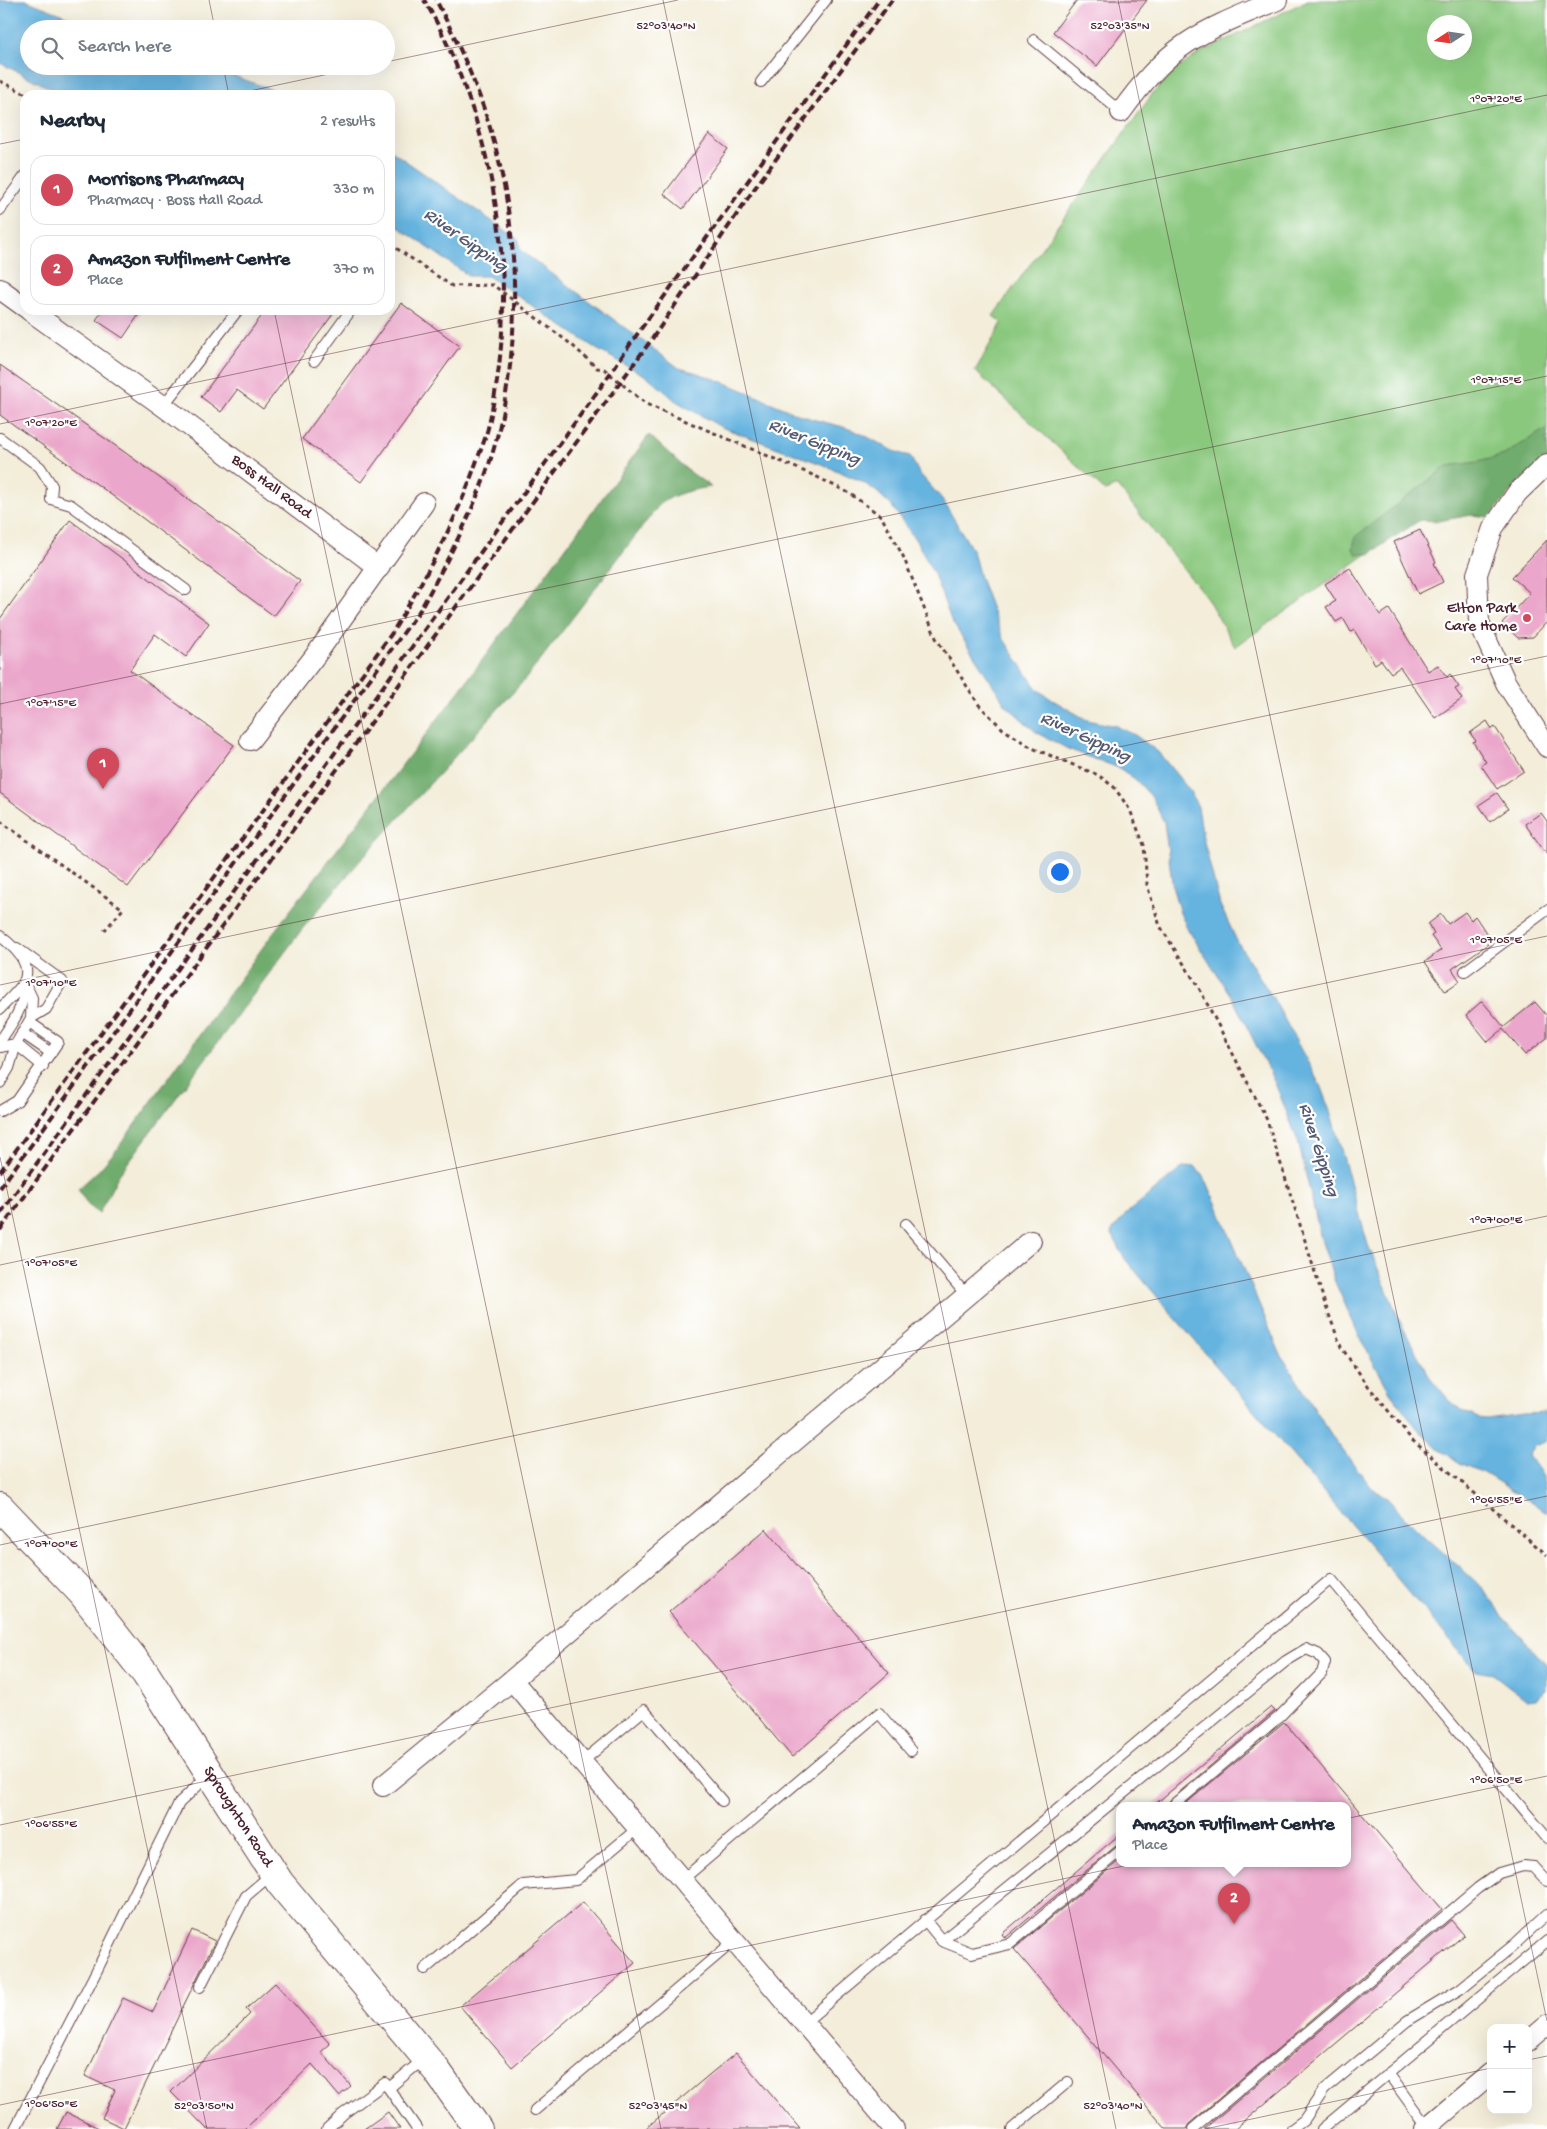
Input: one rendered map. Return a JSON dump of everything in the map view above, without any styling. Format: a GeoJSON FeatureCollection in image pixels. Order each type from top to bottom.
{"type":"FeatureCollection","features":[{"type":"Feature","properties":{"kind":"street"},"geometry":{"type":"LineString","coordinates":[[1121,112],[1150,75],[1166,59],[1187,43],[1276,0]]}},
{"type":"Feature","properties":{"kind":"street"},"geometry":{"type":"LineString","coordinates":[[0,289],[20,303]]}},
{"type":"Feature","properties":{"kind":"street","name":"Boss Hall Road"},"geometry":{"type":"LineString","coordinates":[[37,315],[163,406],[379,568]]}},
{"type":"Feature","properties":{"kind":"street"},"geometry":{"type":"LineString","coordinates":[[1547,464],[1518,493],[1493,528],[1477,574],[1479,623],[1506,683],[1547,747]]}},
{"type":"Feature","properties":{"kind":"street"},"geometry":{"type":"LineString","coordinates":[[250,740],[315,656],[424,503]]}},
{"type":"Feature","properties":{"kind":"street"},"geometry":{"type":"LineString","coordinates":[[383,1786],[512,1680],[1031,1241]]}},
{"type":"Feature","properties":{"kind":"street","name":"Sproughton Road"},"geometry":{"type":"LineString","coordinates":[[0,1506],[82,1593],[145,1673],[280,1883],[426,2058],[478,2129]]}},
{"type":"Feature","properties":{"kind":"street"},"geometry":{"type":"LineString","coordinates":[[512,1680],[894,2129]]}},
{"type":"Feature","properties":{"kind":"street"},"geometry":{"type":"LineString","coordinates":[[1532,2038],[1547,2025]]}},
{"type":"Feature","properties":{"kind":"street"},"geometry":{"type":"LineString","coordinates":[[1426,2128],[1487,2076]]}},
{"type":"Feature","properties":{"kind":"lane"},"geometry":{"type":"LineString","coordinates":[[761,82],[826,0]]}},
{"type":"Feature","properties":{"kind":"lane"},"geometry":{"type":"LineString","coordinates":[[1034,40],[1121,112]]}},
{"type":"Feature","properties":{"kind":"lane"},"geometry":{"type":"LineString","coordinates":[[0,210],[20,183]]}},
{"type":"Feature","properties":{"kind":"lane"},"geometry":{"type":"LineString","coordinates":[[163,406],[234,315]]}},
{"type":"Feature","properties":{"kind":"lane"},"geometry":{"type":"LineString","coordinates":[[314,361],[347,315]]}},
{"type":"Feature","properties":{"kind":"lane"},"geometry":{"type":"LineString","coordinates":[[0,438],[40,467],[52,486],[51,500],[70,505],[186,590]]}},
{"type":"Feature","properties":{"kind":"lane"},"geometry":{"type":"LineString","coordinates":[[1465,971],[1547,910]]}},
{"type":"Feature","properties":{"kind":"lane"},"geometry":{"type":"LineString","coordinates":[[0,936],[62,981],[46,1010],[30,1020],[22,1032],[16,1044],[9,1068],[0,1083]]}},
{"type":"Feature","properties":{"kind":"lane"},"geometry":{"type":"LineString","coordinates":[[0,1041],[18,1012],[25,992],[25,966],[16,948]]}},
{"type":"Feature","properties":{"kind":"lane"},"geometry":{"type":"LineString","coordinates":[[0,1009],[24,981]]}},
{"type":"Feature","properties":{"kind":"lane"},"geometry":{"type":"LineString","coordinates":[[24,981],[32,998],[30,1020]]}},
{"type":"Feature","properties":{"kind":"lane"},"geometry":{"type":"LineString","coordinates":[[0,1111],[17,1102],[58,1042],[30,1020]]}},
{"type":"Feature","properties":{"kind":"lane"},"geometry":{"type":"LineString","coordinates":[[22,1032],[51,1054]]}},
{"type":"Feature","properties":{"kind":"lane"},"geometry":{"type":"LineString","coordinates":[[0,1047],[16,1044]]}},
{"type":"Feature","properties":{"kind":"lane"},"geometry":{"type":"LineString","coordinates":[[16,1044],[42,1066]]}},
{"type":"Feature","properties":{"kind":"lane"},"geometry":{"type":"LineString","coordinates":[[906,1224],[967,1296]]}},
{"type":"Feature","properties":{"kind":"lane"},"geometry":{"type":"LineString","coordinates":[[804,2022],[1331,1579],[1547,1838]]}},
{"type":"Feature","properties":{"kind":"lane"},"geometry":{"type":"LineString","coordinates":[[942,1941],[1286,1661],[1306,1649],[1318,1654],[1325,1662],[1322,1673],[1280,1716],[1178,1802]]}},
{"type":"Feature","properties":{"kind":"lane"},"geometry":{"type":"LineString","coordinates":[[582,1762],[644,1710],[722,1801]]}},
{"type":"Feature","properties":{"kind":"lane"},"geometry":{"type":"LineString","coordinates":[[682,1880],[879,1713],[911,1751]]}},
{"type":"Feature","properties":{"kind":"lane"},"geometry":{"type":"LineString","coordinates":[[15,2129],[96,1972],[179,1803],[210,1773]]}},
{"type":"Feature","properties":{"kind":"lane"},"geometry":{"type":"LineString","coordinates":[[425,1969],[523,1885],[576,1880],[638,1828]]}},
{"type":"Feature","properties":{"kind":"lane"},"geometry":{"type":"LineString","coordinates":[[925,1920],[942,1941],[972,1953],[1010,1944],[1116,1854]]}},
{"type":"Feature","properties":{"kind":"lane"},"geometry":{"type":"LineString","coordinates":[[1193,2129],[1499,1872],[1523,1866],[1534,1867],[1547,1881]]}},
{"type":"Feature","properties":{"kind":"lane"},"geometry":{"type":"LineString","coordinates":[[200,1987],[246,1896],[273,1872]]}},
{"type":"Feature","properties":{"kind":"lane"},"geometry":{"type":"LineString","coordinates":[[1292,2129],[1304,2120],[1324,2090],[1407,2021],[1460,1989],[1514,1945],[1547,1914]]}},
{"type":"Feature","properties":{"kind":"lane"},"geometry":{"type":"LineString","coordinates":[[1322,2129],[1547,1940]]}},
{"type":"Feature","properties":{"kind":"lane"},"geometry":{"type":"LineString","coordinates":[[535,2110],[734,1941]]}},
{"type":"Feature","properties":{"kind":"lane"},"geometry":{"type":"LineString","coordinates":[[389,2088],[426,2058]]}},
{"type":"Feature","properties":{"kind":"lane"},"geometry":{"type":"LineString","coordinates":[[1388,2073],[1426,2128]]}},
{"type":"Feature","properties":{"kind":"lane"},"geometry":{"type":"LineString","coordinates":[[1012,2129],[1068,2082]]}},
{"type":"Feature","properties":{"kind":"lane"},"geometry":{"type":"LineString","coordinates":[[327,2129],[343,2114],[385,2083],[417,2129]]}},
{"type":"Feature","properties":{"kind":"path"},"geometry":{"type":"LineString","coordinates":[[0,81],[20,91]]}},
{"type":"Feature","properties":{"kind":"path"},"geometry":{"type":"LineString","coordinates":[[395,247],[452,286],[493,285],[572,345],[596,368],[604,369],[646,404],[815,476],[849,493],[881,516],[902,556],[936,638],[979,705],[1003,729],[1032,748],[1098,775],[1114,787],[1130,810],[1144,845],[1147,884],[1160,926],[1199,988],[1267,1120],[1325,1304],[1341,1347],[1369,1387],[1412,1440],[1547,1554]]}},
{"type":"Feature","properties":{"kind":"path"},"geometry":{"type":"LineString","coordinates":[[0,820],[123,909],[104,931]]}},
{"type":"Feature","properties":{"kind":"green space"},"geometry":{"type":"Polygon","coordinates":[[[1308,0],[1547,0],[1547,450],[1418,518],[1235,647],[1207,598],[1117,486],[1105,491],[975,371],[1002,323],[993,316],[1153,93],[1176,70],[1198,54],[1308,0]]]}},
{"type":"Feature","properties":{"kind":"green space"},"geometry":{"type":"Polygon","coordinates":[[[1547,428],[1547,463],[1523,479],[1489,517],[1472,515],[1438,521],[1420,520],[1369,554],[1356,554],[1353,549],[1355,537],[1447,466],[1478,462],[1504,455],[1547,428]]]}},
{"type":"Feature","properties":{"kind":"green space"},"geometry":{"type":"Polygon","coordinates":[[[649,435],[686,469],[711,487],[684,493],[659,505],[528,676],[358,863],[303,928],[118,1176],[99,1213],[88,1205],[78,1189],[100,1169],[117,1149],[276,929],[463,686],[649,435]]]}},
{"type":"Feature","properties":{"kind":"water"},"geometry":{"type":"Polygon","coordinates":[[[0,0],[25,0],[77,20],[20,20],[20,73],[0,63],[0,0]]]}},
{"type":"Feature","properties":{"kind":"water"},"geometry":{"type":"Polygon","coordinates":[[[24,75],[231,75],[273,90],[54,90],[24,75]]]}},
{"type":"Feature","properties":{"kind":"water","name":"River Gipping"},"geometry":{"type":"Polygon","coordinates":[[[395,153],[519,240],[520,250],[679,368],[726,383],[800,415],[855,431],[889,449],[910,456],[919,473],[942,499],[973,551],[980,578],[1003,638],[1037,689],[1087,720],[1116,726],[1135,735],[1158,752],[1190,791],[1198,807],[1203,838],[1220,905],[1237,941],[1274,1000],[1320,1085],[1331,1114],[1368,1245],[1402,1326],[1429,1376],[1448,1399],[1462,1411],[1478,1418],[1487,1419],[1547,1413],[1547,1441],[1534,1446],[1528,1456],[1545,1481],[1547,1512],[1484,1473],[1460,1463],[1439,1449],[1417,1428],[1390,1392],[1361,1340],[1335,1282],[1321,1239],[1298,1141],[1275,1083],[1233,999],[1187,928],[1180,913],[1173,889],[1164,822],[1151,796],[1135,779],[1119,768],[1068,749],[1036,732],[1006,705],[951,620],[934,574],[917,542],[891,505],[877,492],[861,481],[824,465],[721,427],[676,401],[648,377],[598,350],[488,276],[469,276],[395,224],[395,153]]]}},
{"type":"Feature","properties":{"kind":"water"},"geometry":{"type":"Polygon","coordinates":[[[1195,1166],[1207,1182],[1280,1353],[1334,1439],[1372,1488],[1386,1497],[1408,1521],[1484,1589],[1502,1616],[1547,1665],[1547,1690],[1535,1699],[1527,1700],[1493,1674],[1476,1671],[1125,1259],[1111,1232],[1128,1212],[1182,1168],[1195,1166]]]}},
{"type":"Feature","properties":{"kind":"building"},"geometry":{"type":"Polygon","coordinates":[[[1077,0],[1147,0],[1097,66],[1053,32],[1077,0]]]}},
{"type":"Feature","properties":{"kind":"building"},"geometry":{"type":"Polygon","coordinates":[[[709,134],[728,149],[683,209],[664,194],[709,134]]]}},
{"type":"Feature","properties":{"kind":"building"},"geometry":{"type":"Polygon","coordinates":[[[401,303],[460,346],[361,482],[302,439],[392,315],[395,315],[395,311],[401,303]]]}},
{"type":"Feature","properties":{"kind":"building"},"geometry":{"type":"Polygon","coordinates":[[[100,315],[139,315],[123,338],[96,320],[100,315]]]}},
{"type":"Feature","properties":{"kind":"building"},"geometry":{"type":"Polygon","coordinates":[[[262,315],[332,315],[263,409],[237,390],[221,412],[201,397],[262,315]]]}},
{"type":"Feature","properties":{"kind":"building"},"geometry":{"type":"Polygon","coordinates":[[[0,365],[123,451],[300,581],[274,616],[98,485],[0,415],[0,365]]]}},
{"type":"Feature","properties":{"kind":"building"},"geometry":{"type":"Polygon","coordinates":[[[70,520],[209,623],[186,657],[155,634],[130,670],[234,745],[128,887],[0,793],[0,619],[70,520]]]}},
{"type":"Feature","properties":{"kind":"building"},"geometry":{"type":"Polygon","coordinates":[[[1420,530],[1436,562],[1434,563],[1443,582],[1418,594],[1394,542],[1420,530]]]}},
{"type":"Feature","properties":{"kind":"building"},"geometry":{"type":"Polygon","coordinates":[[[1547,540],[1547,622],[1533,637],[1518,638],[1502,623],[1530,593],[1512,577],[1547,540]]]}},
{"type":"Feature","properties":{"kind":"building"},"geometry":{"type":"Polygon","coordinates":[[[1350,568],[1380,615],[1389,609],[1428,671],[1438,665],[1447,677],[1450,674],[1459,687],[1455,689],[1462,699],[1435,718],[1400,667],[1391,673],[1381,660],[1375,664],[1354,630],[1351,632],[1343,618],[1336,622],[1326,607],[1336,601],[1325,584],[1350,568]]]}},
{"type":"Feature","properties":{"kind":"building"},"geometry":{"type":"Polygon","coordinates":[[[1487,721],[1492,729],[1495,727],[1524,771],[1497,789],[1481,765],[1486,762],[1473,742],[1476,741],[1470,733],[1487,721]]]}},
{"type":"Feature","properties":{"kind":"building"},"geometry":{"type":"Polygon","coordinates":[[[1497,793],[1508,809],[1490,822],[1479,805],[1497,793]]]}},
{"type":"Feature","properties":{"kind":"building"},"geometry":{"type":"Polygon","coordinates":[[[1541,813],[1547,821],[1547,855],[1525,824],[1541,813]]]}},
{"type":"Feature","properties":{"kind":"building"},"geometry":{"type":"Polygon","coordinates":[[[1465,912],[1471,920],[1475,916],[1489,937],[1485,940],[1488,944],[1452,969],[1460,981],[1445,991],[1425,962],[1441,950],[1431,936],[1434,934],[1428,924],[1441,914],[1448,924],[1465,912]]]}},
{"type":"Feature","properties":{"kind":"building"},"geometry":{"type":"Polygon","coordinates":[[[1482,1001],[1504,1027],[1535,1002],[1547,1016],[1547,1038],[1525,1055],[1503,1029],[1488,1042],[1466,1015],[1482,1001]]]}},
{"type":"Feature","properties":{"kind":"building"},"geometry":{"type":"Polygon","coordinates":[[[766,1529],[889,1673],[792,1757],[669,1612],[766,1529]]]}},
{"type":"Feature","properties":{"kind":"building"},"geometry":{"type":"Polygon","coordinates":[[[1271,1707],[1275,1711],[1169,1802],[1158,1802],[1271,1707]]]}},
{"type":"Feature","properties":{"kind":"building"},"geometry":{"type":"Polygon","coordinates":[[[1284,1722],[1442,1909],[1189,2124],[1186,2129],[1166,2129],[1014,1949],[1116,1863],[1116,1867],[1351,1867],[1351,1802],[1188,1802],[1284,1722]]]}},
{"type":"Feature","properties":{"kind":"building"},"geometry":{"type":"Polygon","coordinates":[[[1116,1837],[1116,1846],[1005,1938],[1002,1934],[1116,1837]]]}},
{"type":"Feature","properties":{"kind":"building"},"geometry":{"type":"Polygon","coordinates":[[[583,1902],[635,1963],[512,2067],[460,2006],[583,1902]]]}},
{"type":"Feature","properties":{"kind":"building"},"geometry":{"type":"Polygon","coordinates":[[[1451,1920],[1464,1935],[1235,2129],[1204,2129],[1451,1920]]]}},
{"type":"Feature","properties":{"kind":"building"},"geometry":{"type":"Polygon","coordinates":[[[192,1930],[215,1941],[124,2128],[102,2118],[115,2090],[85,2076],[123,1998],[153,2012],[192,1930]]]}},
{"type":"Feature","properties":{"kind":"building"},"geometry":{"type":"Polygon","coordinates":[[[275,1983],[330,2044],[321,2052],[351,2086],[339,2096],[312,2064],[245,2129],[207,2129],[171,2092],[250,2014],[246,2009],[275,1983]]]}},
{"type":"Feature","properties":{"kind":"building"},"geometry":{"type":"Polygon","coordinates":[[[736,2053],[800,2129],[645,2129],[710,2074],[736,2053]]]}},
{"type":"Feature","properties":{"kind":"building"},"geometry":{"type":"Polygon","coordinates":[[[66,2112],[101,2129],[57,2129],[66,2112]]]}},
{"type":"Feature","properties":{"kind":"building"},"geometry":{"type":"Polygon","coordinates":[[[388,2112],[400,2129],[364,2129],[388,2112]]]}},
{"type":"Feature","properties":{"kind":"railway"},"geometry":{"type":"LineString","coordinates":[[0,1172],[392,633],[428,571],[468,486],[488,428],[501,348],[503,308],[499,228],[493,189],[473,111],[452,54],[424,0]]}},
{"type":"Feature","properties":{"kind":"railway"},"geometry":{"type":"LineString","coordinates":[[0,1188],[420,610],[465,524],[484,479],[498,433],[506,394],[511,354],[514,313],[511,233],[497,153],[486,115],[463,56],[436,0]]}},
{"type":"Feature","properties":{"kind":"railway"},"geometry":{"type":"LineString","coordinates":[[0,1214],[605,381],[879,0]]}},
{"type":"Feature","properties":{"kind":"railway"},"geometry":{"type":"LineString","coordinates":[[0,1230],[652,339],[752,192],[892,0]]}},
{"type":"Feature","properties":{"kind":"place","name":"Elton Park Care Home"},"geometry":{"type":"Point","coordinates":[1527,618]}},
{"type":"Feature","properties":{"kind":"place","name":"Morrisons Pharmacy"},"geometry":{"type":"Point","coordinates":[103,789]}},
{"type":"Feature","properties":{"kind":"place","name":"Amazon Fulfilment Centre"},"geometry":{"type":"Point","coordinates":[1234,1924]}}]}
